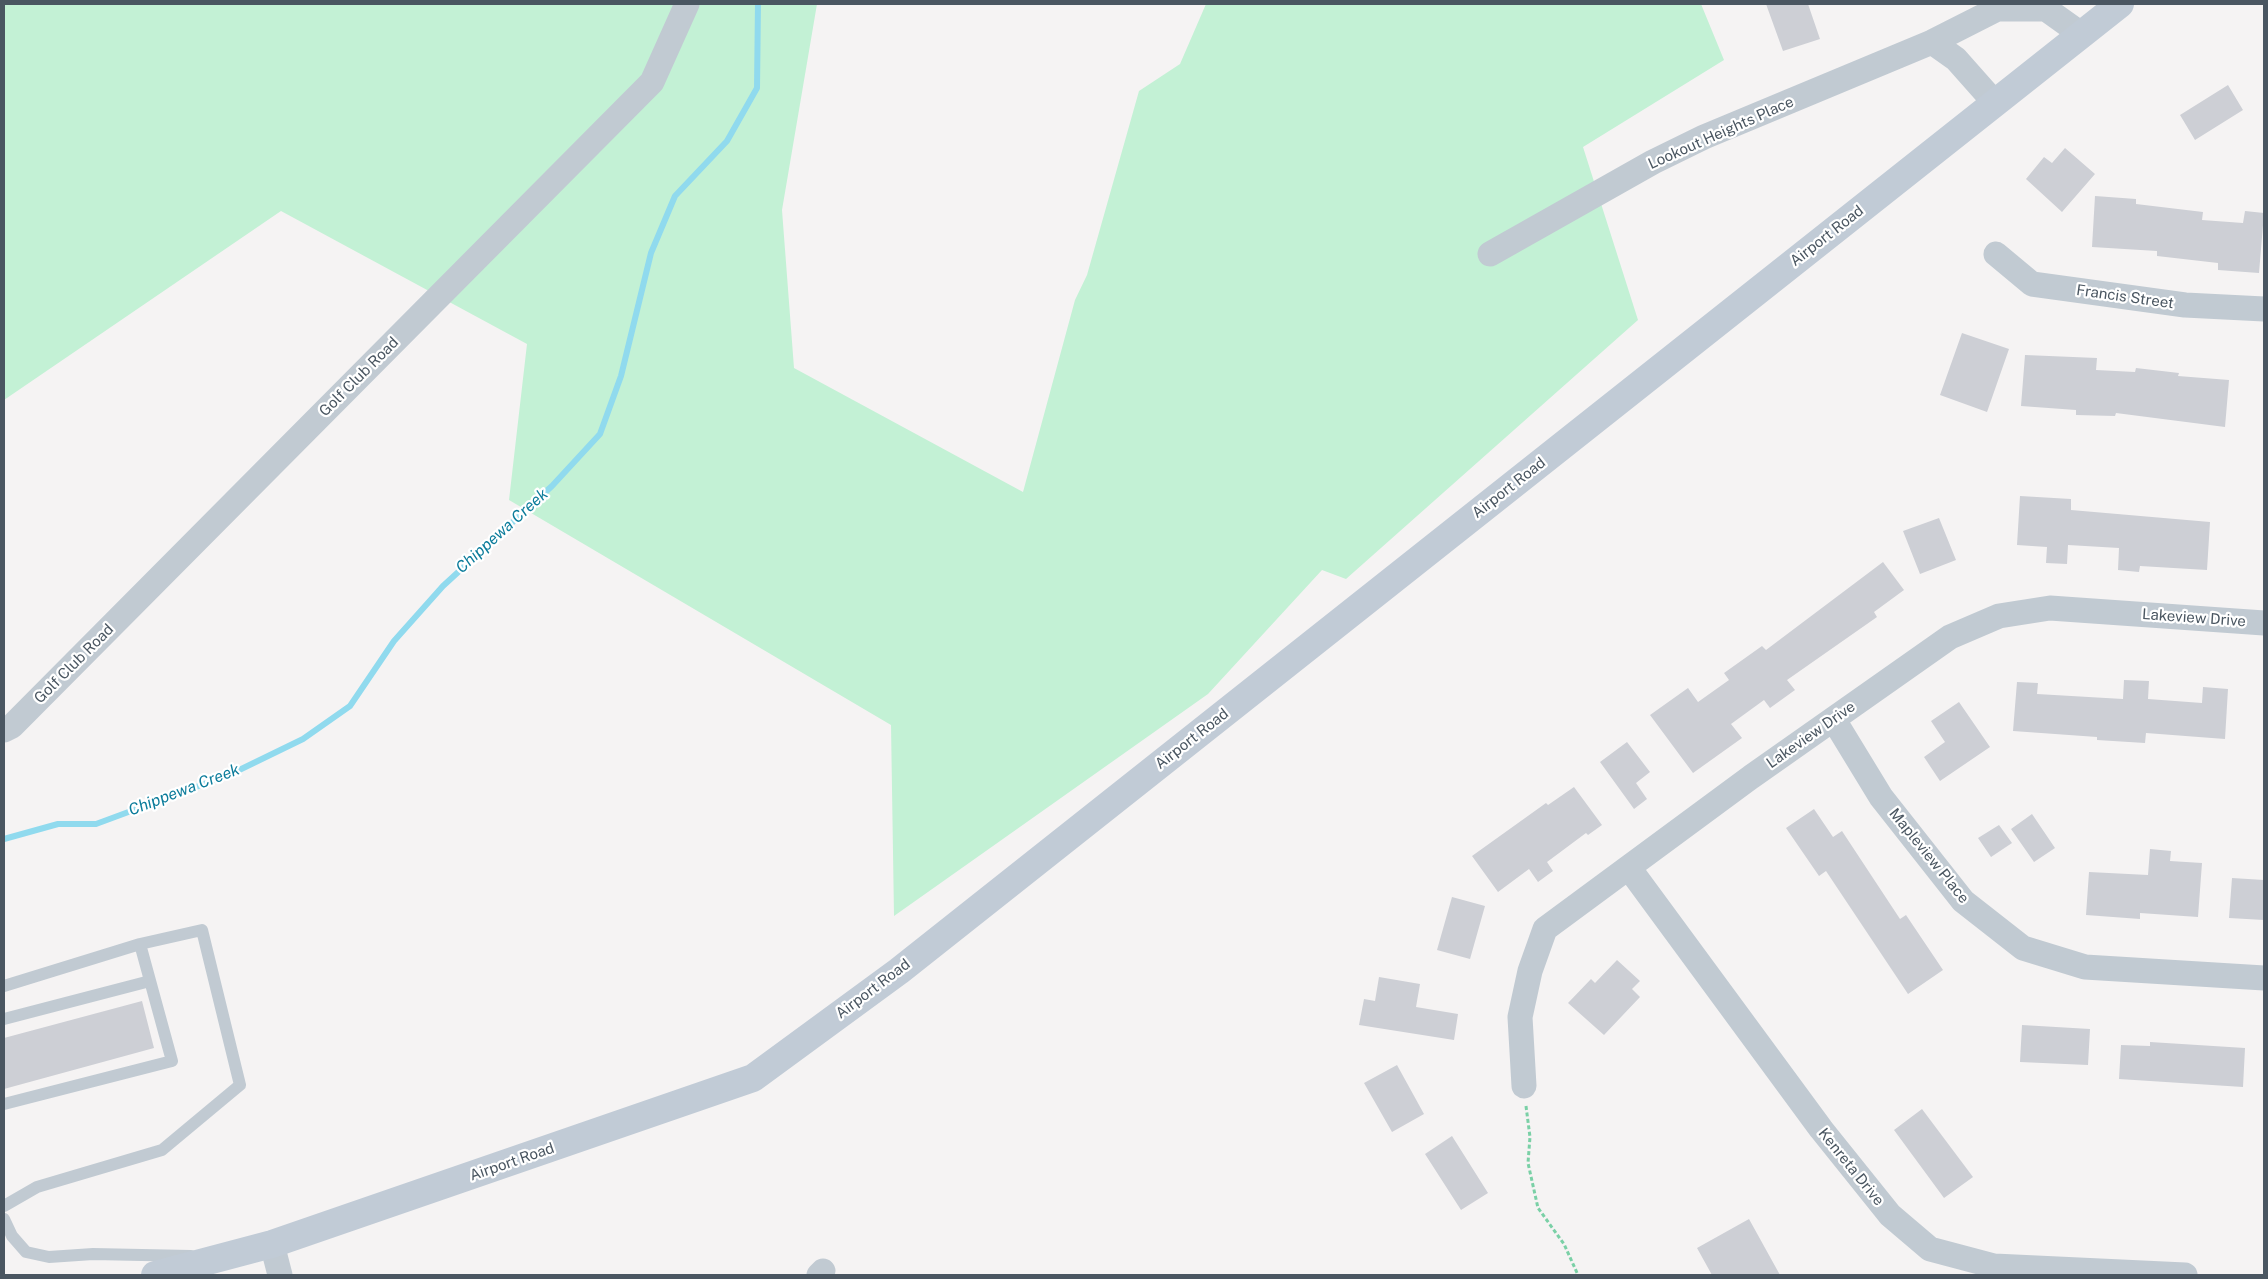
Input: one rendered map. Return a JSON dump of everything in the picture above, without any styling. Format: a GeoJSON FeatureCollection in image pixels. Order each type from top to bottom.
{"type":"FeatureCollection","features":[{"type":"Feature","properties":{"kind":"main road","name":"Airport Road"},"geometry":{"type":"LineString","coordinates":[[155,1275],[272,1244],[753,1078],[898,972],[2120,4]]}},
{"type":"Feature","properties":{"kind":"street","name":"Golf Club Road"},"geometry":{"type":"LineString","coordinates":[[4,730],[12,726],[652,82],[687,4]]}},
{"type":"Feature","properties":{"kind":"street","name":"Lookout Heights Place"},"geometry":{"type":"LineString","coordinates":[[1490,254],[1653,162],[1704,136],[1932,42],[1997,9],[2046,9],[2081,34]]}},
{"type":"Feature","properties":{"kind":"street"},"geometry":{"type":"LineString","coordinates":[[1932,42],[1956,59],[1995,103]]}},
{"type":"Feature","properties":{"kind":"street","name":"Francis Street"},"geometry":{"type":"LineString","coordinates":[[1996,254],[2032,284],[2185,305],[2264,309]]}},
{"type":"Feature","properties":{"kind":"street","name":"Lakeview Drive"},"geometry":{"type":"LineString","coordinates":[[1524,1086],[1520,1017],[1530,971],[1545,929],[1751,777],[1950,637],[1999,616],[2050,608],[2264,623]]}},
{"type":"Feature","properties":{"kind":"street","name":"Mapleview Place"},"geometry":{"type":"LineString","coordinates":[[1834,720],[1880,797],[1963,901],[2023,948],[2085,967],[2264,978]]}},
{"type":"Feature","properties":{"kind":"street","name":"Kenreta Drive"},"geometry":{"type":"LineString","coordinates":[[1629,868],[1821,1129],[1890,1215],[1930,1249],[1994,1266],[2185,1275]]}},
{"type":"Feature","properties":{"kind":"street"},"geometry":{"type":"LineString","coordinates":[[272,1244],[280,1275]]}},
{"type":"Feature","properties":{"kind":"lane"},"geometry":{"type":"LineString","coordinates":[[4,986],[140,944],[202,930],[240,1085],[162,1150],[37,1187],[4,1206]]}},
{"type":"Feature","properties":{"kind":"lane"},"geometry":{"type":"LineString","coordinates":[[4,1104],[172,1061],[140,944]]}},
{"type":"Feature","properties":{"kind":"lane"},"geometry":{"type":"LineString","coordinates":[[4,1019],[150,981]]}},
{"type":"Feature","properties":{"kind":"lane"},"geometry":{"type":"LineString","coordinates":[[4,1219],[12,1236],[26,1252],[49,1257],[93,1254],[224,1256]]}},
{"type":"Feature","properties":{"kind":"path"},"geometry":{"type":"LineString","coordinates":[[1524,1086],[1530,1137],[1528,1163],[1538,1208],[1564,1244],[1578,1275]]}},
{"type":"Feature","properties":{"kind":"green space"},"geometry":{"type":"Polygon","coordinates":[[[4,4],[817,4],[782,210],[794,368],[1023,492],[1075,300],[1087,275],[1139,91],[1180,64],[1206,4],[1701,4],[1724,60],[1583,147],[1638,320],[1346,579],[1322,570],[1208,694],[894,916],[891,725],[509,500],[527,344],[281,211],[4,400],[4,4]]]}},
{"type":"Feature","properties":{"kind":"building"},"geometry":{"type":"Polygon","coordinates":[[[1766,4],[1808,4],[1820,39],[1783,51],[1766,4]]]}},
{"type":"Feature","properties":{"kind":"building"},"geometry":{"type":"Polygon","coordinates":[[[2228,85],[2243,110],[2195,140],[2180,115],[2228,85]]]}},
{"type":"Feature","properties":{"kind":"building"},"geometry":{"type":"Polygon","coordinates":[[[2065,148],[2095,174],[2062,212],[2026,179],[2044,157],[2052,163],[2065,148]]]}},
{"type":"Feature","properties":{"kind":"building"},"geometry":{"type":"Polygon","coordinates":[[[2095,196],[2136,199],[2136,204],[2203,212],[2202,220],[2243,223],[2245,211],[2264,213],[2259,273],[2218,270],[2218,263],[2157,256],[2157,251],[2092,247],[2095,196]]]}},
{"type":"Feature","properties":{"kind":"building"},"geometry":{"type":"Polygon","coordinates":[[[1962,333],[2009,349],[1987,412],[1940,395],[1962,333]]]}},
{"type":"Feature","properties":{"kind":"building"},"geometry":{"type":"Polygon","coordinates":[[[2025,355],[2097,358],[2096,370],[2135,372],[2136,368],[2179,373],[2178,376],[2229,380],[2225,427],[2116,413],[2115,416],[2076,415],[2076,410],[2021,406],[2025,355]]]}},
{"type":"Feature","properties":{"kind":"building"},"geometry":{"type":"Polygon","coordinates":[[[2020,496],[2071,499],[2071,510],[2210,522],[2207,570],[2140,566],[2139,572],[2118,570],[2119,548],[2068,545],[2067,564],[2046,563],[2047,547],[2017,545],[2020,496]]]}},
{"type":"Feature","properties":{"kind":"building"},"geometry":{"type":"Polygon","coordinates":[[[1939,518],[1956,560],[1920,574],[1903,531],[1939,518]]]}},
{"type":"Feature","properties":{"kind":"building"},"geometry":{"type":"Polygon","coordinates":[[[1883,562],[1904,590],[1874,612],[1877,617],[1787,680],[1795,690],[1770,708],[1764,700],[1731,724],[1742,738],[1693,773],[1650,715],[1688,688],[1698,702],[1729,680],[1724,673],[1762,646],[1766,650],[1883,562]]]}},
{"type":"Feature","properties":{"kind":"building"},"geometry":{"type":"Polygon","coordinates":[[[2124,680],[2149,681],[2148,699],[2202,703],[2203,687],[2228,689],[2225,739],[2146,733],[2145,743],[2097,740],[2097,737],[2013,731],[2017,682],[2038,683],[2037,694],[2123,699],[2124,680]]]}},
{"type":"Feature","properties":{"kind":"building"},"geometry":{"type":"Polygon","coordinates":[[[1959,702],[1990,747],[1940,781],[1924,757],[1945,742],[1931,721],[1959,702]]]}},
{"type":"Feature","properties":{"kind":"building"},"geometry":{"type":"Polygon","coordinates":[[[1627,742],[1650,772],[1636,783],[1647,799],[1634,809],[1600,762],[1627,742]]]}},
{"type":"Feature","properties":{"kind":"building"},"geometry":{"type":"Polygon","coordinates":[[[1574,787],[1602,825],[1588,835],[1586,833],[1547,862],[1553,871],[1538,882],[1529,869],[1498,892],[1472,856],[1546,803],[1548,805],[1574,787]]]}},
{"type":"Feature","properties":{"kind":"building"},"geometry":{"type":"Polygon","coordinates":[[[1814,809],[1833,837],[1842,831],[1900,919],[1906,915],[1943,970],[1908,994],[1826,871],[1819,876],[1786,828],[1814,809]]]}},
{"type":"Feature","properties":{"kind":"building"},"geometry":{"type":"Polygon","coordinates":[[[2032,814],[2055,848],[2034,862],[2011,829],[2032,814]]]}},
{"type":"Feature","properties":{"kind":"building"},"geometry":{"type":"Polygon","coordinates":[[[1999,825],[2012,843],[1991,857],[1978,838],[1999,825]]]}},
{"type":"Feature","properties":{"kind":"building"},"geometry":{"type":"Polygon","coordinates":[[[2150,849],[2171,851],[2170,861],[2202,863],[2198,917],[2140,913],[2140,919],[2086,915],[2089,872],[2148,875],[2150,849]]]}},
{"type":"Feature","properties":{"kind":"building"},"geometry":{"type":"Polygon","coordinates":[[[2232,878],[2264,880],[2264,920],[2229,918],[2232,878]]]}},
{"type":"Feature","properties":{"kind":"building"},"geometry":{"type":"Polygon","coordinates":[[[1452,897],[1485,906],[1470,959],[1437,950],[1452,897]]]}},
{"type":"Feature","properties":{"kind":"building"},"geometry":{"type":"Polygon","coordinates":[[[1617,960],[1640,981],[1632,989],[1640,997],[1604,1035],[1568,1003],[1591,979],[1595,983],[1617,960]]]}},
{"type":"Feature","properties":{"kind":"building"},"geometry":{"type":"Polygon","coordinates":[[[1379,977],[1420,984],[1416,1007],[1458,1014],[1454,1040],[1359,1025],[1364,999],[1375,1001],[1379,977]]]}},
{"type":"Feature","properties":{"kind":"building"},"geometry":{"type":"Polygon","coordinates":[[[142,1001],[154,1048],[4,1089],[4,1038],[142,1001]]]}},
{"type":"Feature","properties":{"kind":"building"},"geometry":{"type":"Polygon","coordinates":[[[2022,1025],[2090,1029],[2088,1065],[2020,1062],[2022,1025]]]}},
{"type":"Feature","properties":{"kind":"building"},"geometry":{"type":"Polygon","coordinates":[[[2150,1042],[2245,1048],[2243,1087],[2119,1079],[2121,1045],[2150,1046],[2150,1042]]]}},
{"type":"Feature","properties":{"kind":"building"},"geometry":{"type":"Polygon","coordinates":[[[1397,1065],[1424,1114],[1392,1132],[1364,1083],[1397,1065]]]}},
{"type":"Feature","properties":{"kind":"building"},"geometry":{"type":"Polygon","coordinates":[[[1922,1109],[1973,1177],[1944,1198],[1894,1130],[1922,1109]]]}},
{"type":"Feature","properties":{"kind":"building"},"geometry":{"type":"Polygon","coordinates":[[[1452,1136],[1488,1193],[1461,1210],[1425,1154],[1452,1136]]]}},
{"type":"Feature","properties":{"kind":"building"},"geometry":{"type":"Polygon","coordinates":[[[1749,1219],[1780,1275],[1712,1275],[1697,1248],[1749,1219]]]}},
{"type":"Feature","properties":{"kind":"waterway","name":"Chippewa Creek"},"geometry":{"type":"LineString","coordinates":[[4,839],[58,824],[96,824],[231,774],[303,739],[350,706],[394,641],[443,586],[552,486],[600,434],[621,376],[651,253],[675,196],[727,141],[757,88],[758,4]]}}]}
